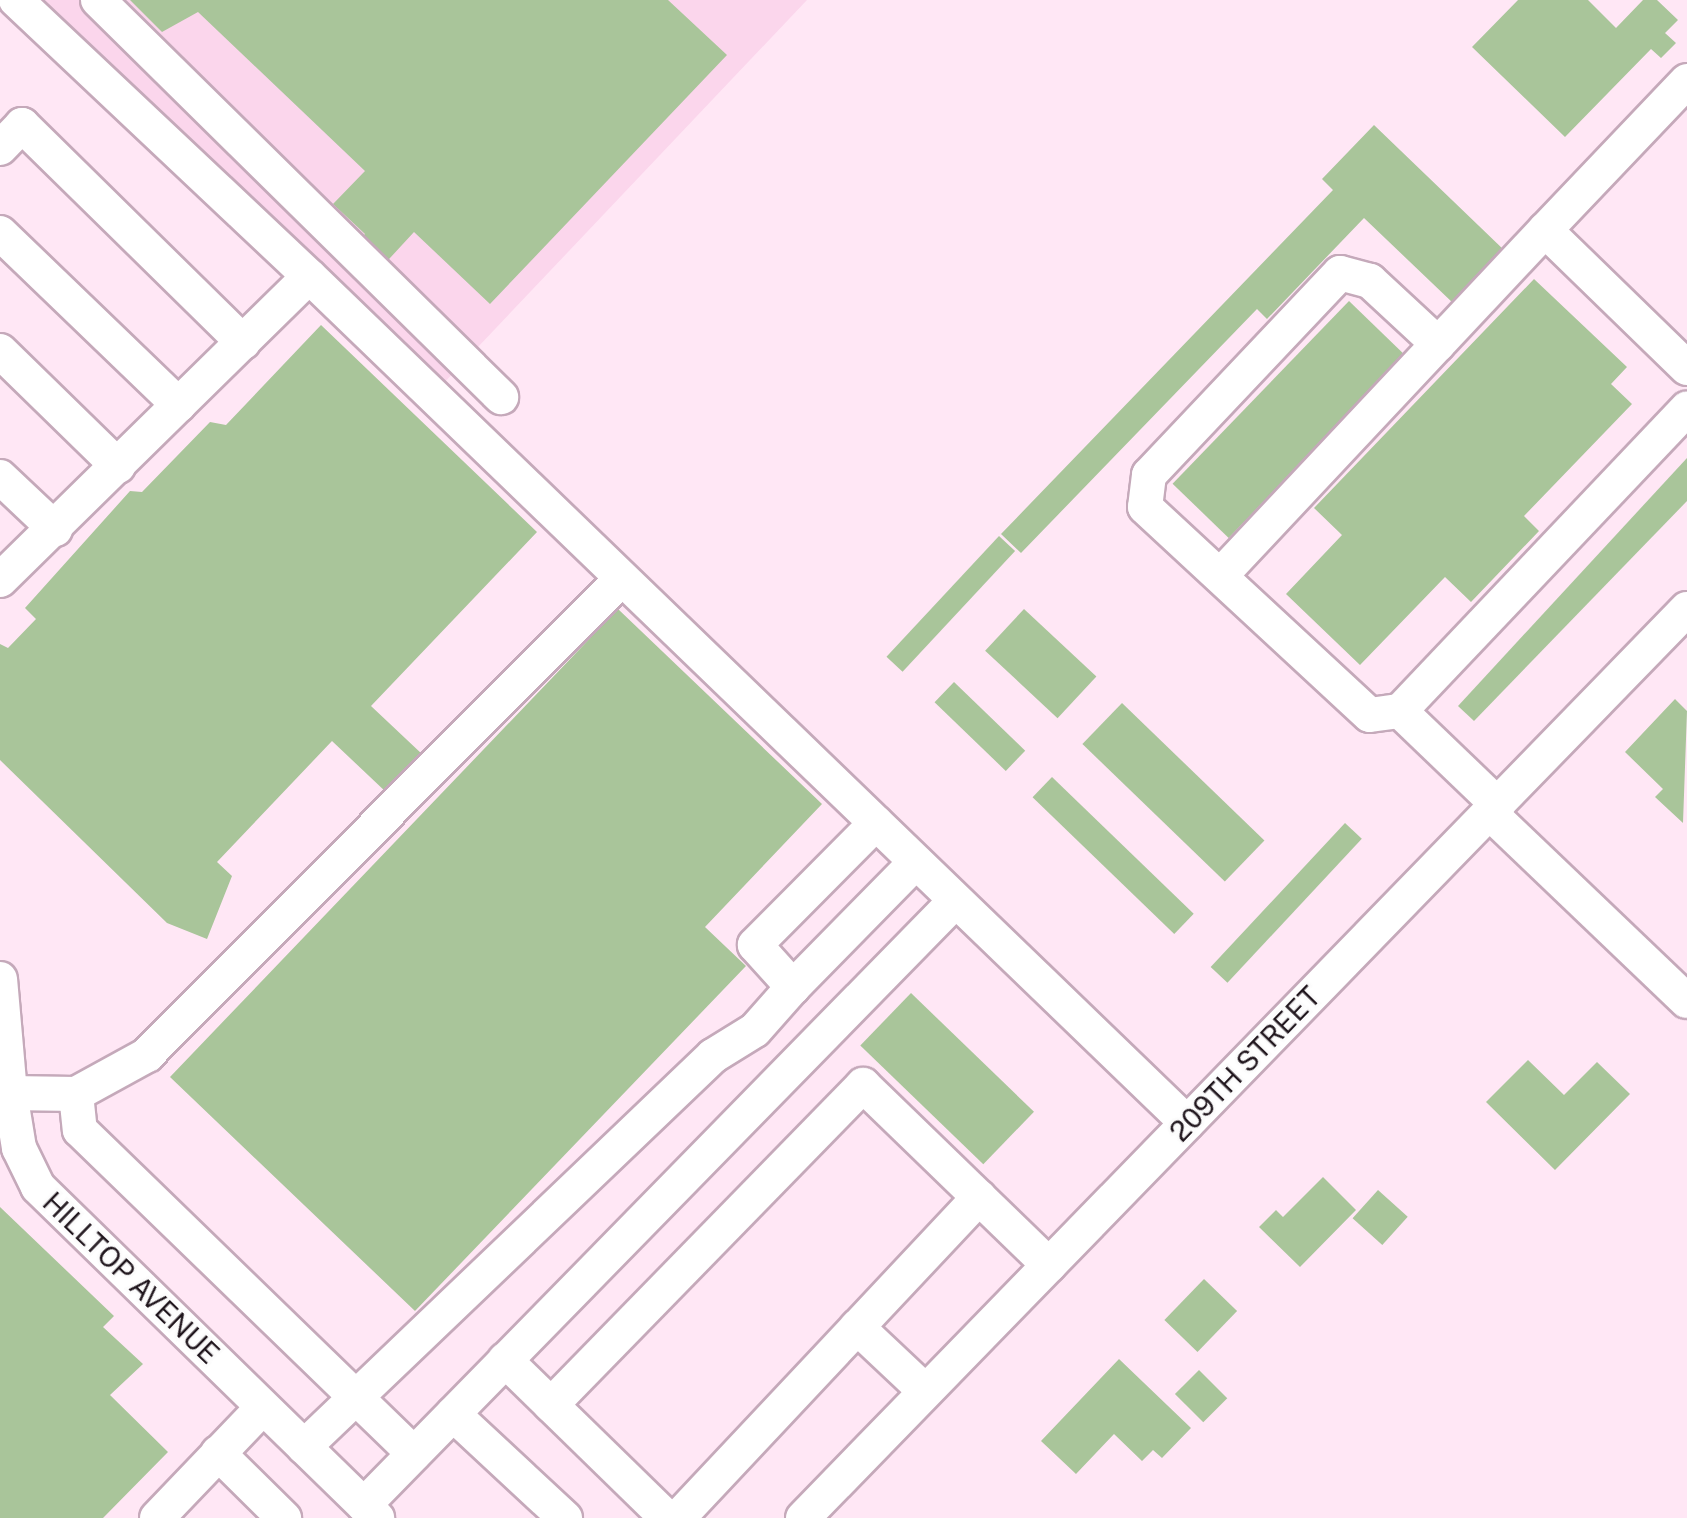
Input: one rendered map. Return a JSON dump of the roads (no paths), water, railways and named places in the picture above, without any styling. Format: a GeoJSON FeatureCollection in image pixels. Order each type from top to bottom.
{"type":"FeatureCollection","features":[{"type":"Feature","properties":{"kind":"street"},"geometry":{"type":"LineString","coordinates":[[16,0],[309,276],[1187,1123]]}},
{"type":"Feature","properties":{"kind":"street"},"geometry":{"type":"LineString","coordinates":[[98,0],[501,397]]}},
{"type":"Feature","properties":{"kind":"street"},"geometry":{"type":"LineString","coordinates":[[1221,575],[1687,81]]}},
{"type":"Feature","properties":{"kind":"street"},"geometry":{"type":"LineString","coordinates":[[0,148],[22,125],[243,342]]}},
{"type":"Feature","properties":{"kind":"street"},"geometry":{"type":"LineString","coordinates":[[1545,230],[1687,368]]}},
{"type":"Feature","properties":{"kind":"street"},"geometry":{"type":"LineString","coordinates":[[0,233],[179,405]]}},
{"type":"Feature","properties":{"kind":"street"},"geometry":{"type":"LineString","coordinates":[[1438,344],[1370,281],[1340,273],[1149,475],[1145,507],[1370,715],[1400,711],[1687,409]]}},
{"type":"Feature","properties":{"kind":"street"},"geometry":{"type":"LineString","coordinates":[[0,580],[309,276]]}},
{"type":"Feature","properties":{"kind":"street"},"geometry":{"type":"LineString","coordinates":[[0,351],[118,466]]}},
{"type":"Feature","properties":{"kind":"street"},"geometry":{"type":"LineString","coordinates":[[0,477],[55,529]]}},
{"type":"Feature","properties":{"kind":"street"},"geometry":{"type":"LineString","coordinates":[[10,1093],[76,1094],[147,1055],[622,578]]}},
{"type":"Feature","properties":{"kind":"street","name":"209TH STREET"},"geometry":{"type":"LineString","coordinates":[[803,1518],[1687,609]]}},
{"type":"Feature","properties":{"kind":"street"},"geometry":{"type":"LineString","coordinates":[[1400,711],[1687,1001]]}},
{"type":"Feature","properties":{"kind":"street"},"geometry":{"type":"LineString","coordinates":[[793,987],[755,945],[876,823]]}},
{"type":"Feature","properties":{"kind":"street"},"geometry":{"type":"LineString","coordinates":[[304,1447],[358,1399],[702,1066],[755,1030],[916,862]]}},
{"type":"Feature","properties":{"kind":"street"},"geometry":{"type":"LineString","coordinates":[[370,1512],[414,1454],[956,900]]}},
{"type":"Feature","properties":{"kind":"street","name":"HILLTOP AVENUE"},"geometry":{"type":"LineString","coordinates":[[1,992],[10,1093],[19,1148],[38,1187],[370,1512]]}},
{"type":"Feature","properties":{"kind":"street"},"geometry":{"type":"LineString","coordinates":[[551,1405],[863,1085],[1049,1265]]}},
{"type":"Feature","properties":{"kind":"street"},"geometry":{"type":"LineString","coordinates":[[76,1094],[80,1130],[414,1454]]}},
{"type":"Feature","properties":{"kind":"street"},"geometry":{"type":"LineString","coordinates":[[678,1518],[979,1197]]}},
{"type":"Feature","properties":{"kind":"street"},"geometry":{"type":"LineString","coordinates":[[857,1327],[925,1391]]}},
{"type":"Feature","properties":{"kind":"street"},"geometry":{"type":"LineString","coordinates":[[505,1360],[667,1518]]}},
{"type":"Feature","properties":{"kind":"street"},"geometry":{"type":"LineString","coordinates":[[157,1518],[263,1407]]}},
{"type":"Feature","properties":{"kind":"street"},"geometry":{"type":"LineString","coordinates":[[453,1414],[565,1518]]}},
{"type":"Feature","properties":{"kind":"street"},"geometry":{"type":"LineString","coordinates":[[218,1453],[284,1518]]}}]}
